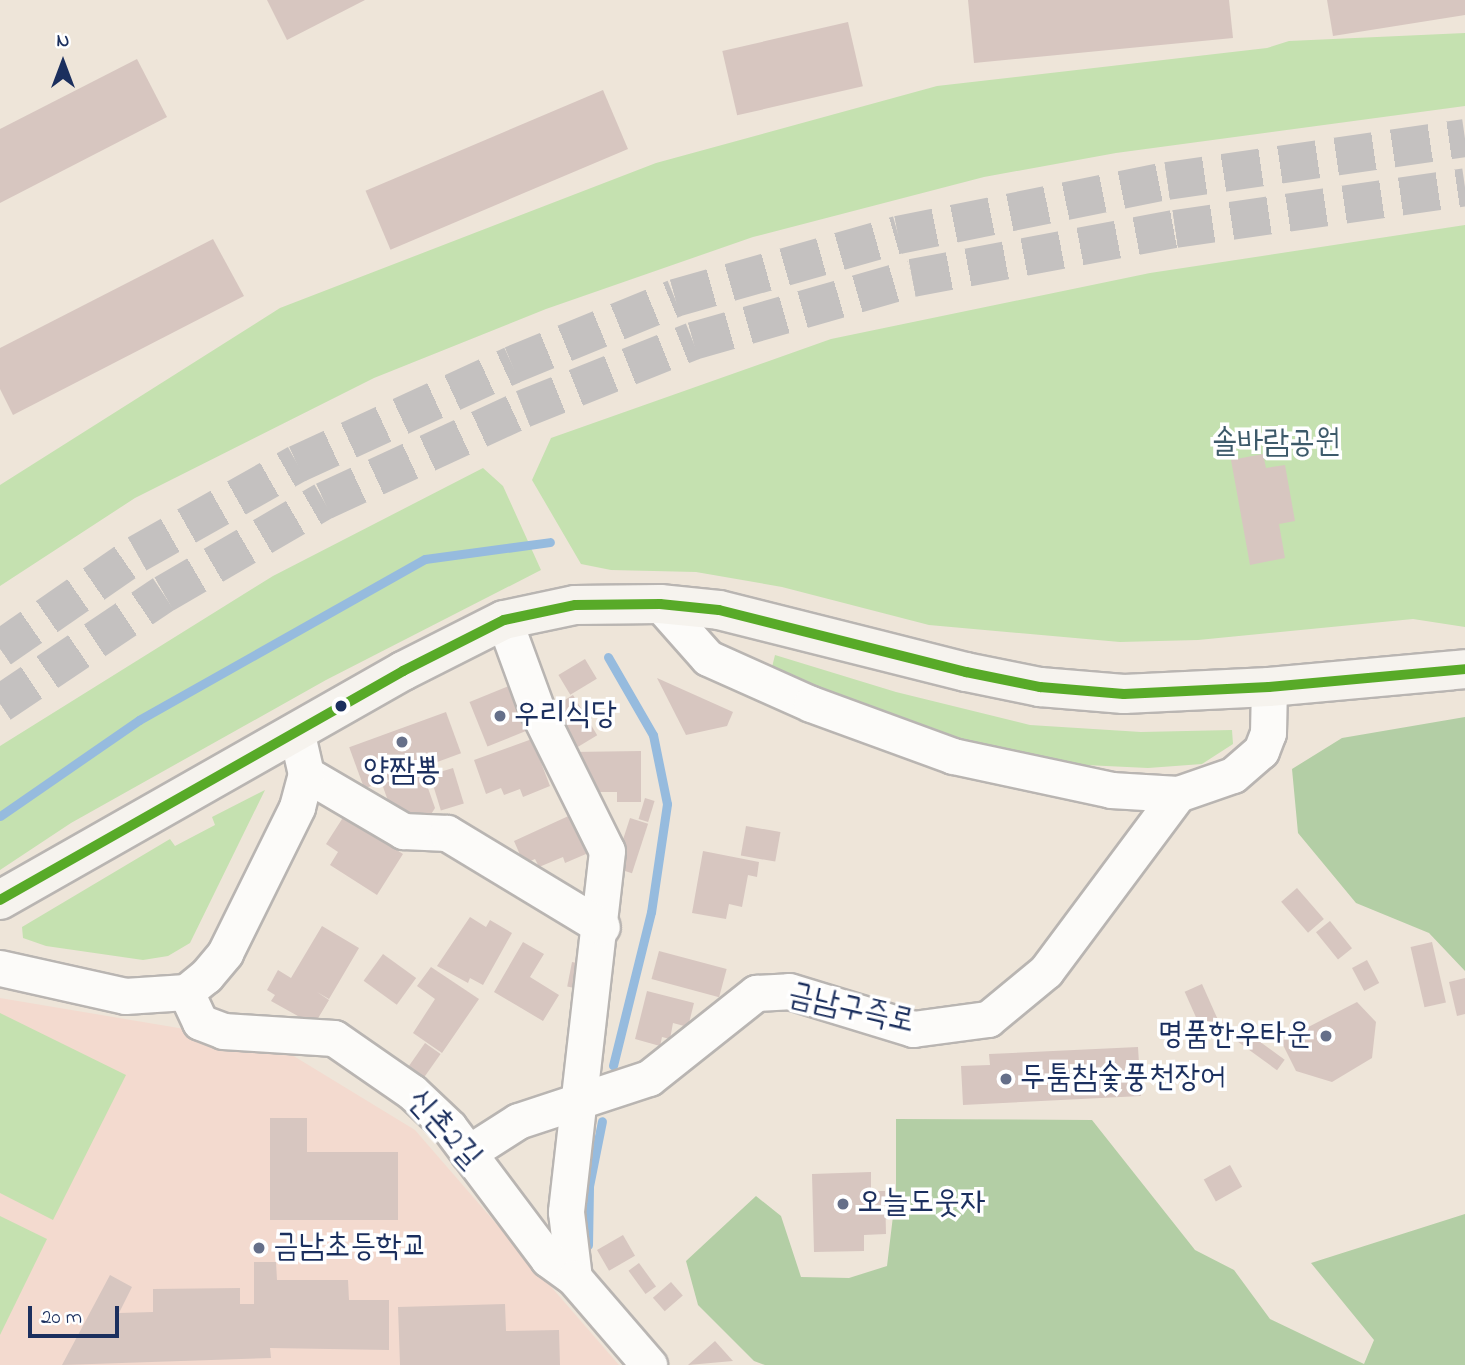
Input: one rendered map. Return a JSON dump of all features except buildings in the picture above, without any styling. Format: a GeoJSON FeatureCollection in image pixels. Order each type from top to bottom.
{"type":"FeatureCollection","features":[{"type":"Feature","properties":{"kind":"main road"},"geometry":{"type":"LineString","coordinates":[[0,900],[296,730],[504,620],[575,605],[660,604],[719,610],[1040,687],[1124,694],[1269,687],[1465,669]]}},
{"type":"Feature","properties":{"kind":"street"},"geometry":{"type":"LineString","coordinates":[[660,604],[708,658],[824,709],[953,756],[1045,778],[1111,790],[1178,794],[1233,775],[1261,751],[1268,733],[1269,687]]}},
{"type":"Feature","properties":{"kind":"street"},"geometry":{"type":"LineString","coordinates":[[504,620],[537,710],[607,851],[601,928],[576,1105],[566,1212],[574,1278]]}},
{"type":"Feature","properties":{"kind":"street"},"geometry":{"type":"LineString","coordinates":[[0,968],[125,996],[186,992],[206,976],[225,953],[296,807],[306,774],[296,730]]}},
{"type":"Feature","properties":{"kind":"street"},"geometry":{"type":"LineString","coordinates":[[306,774],[402,831],[447,833],[601,928]]}},
{"type":"Feature","properties":{"kind":"street","name":"금남구즉로"},"geometry":{"type":"LineString","coordinates":[[468,1153],[518,1121],[576,1105],[649,1078],[756,993],[789,990],[913,1029],[988,1019],[1046,971],[1178,794]]}},
{"type":"Feature","properties":{"kind":"street","name":"신촌2길"},"geometry":{"type":"LineString","coordinates":[[186,992],[200,1022],[223,1031],[334,1038],[412,1092],[468,1153],[548,1259],[574,1278],[649,1365]]}},
{"type":"Feature","properties":{"kind":"shaded area","name":"금남초등학교"},"geometry":{"type":"Polygon","coordinates":[[[0,998],[274,1044],[415,1130],[619,1365],[0,1365],[0,998]]]}},
{"type":"Feature","properties":{"kind":"green space"},"geometry":{"type":"Polygon","coordinates":[[[1465,33],[1465,106],[1116,153],[984,177],[753,237],[546,309],[374,378],[135,498],[0,586],[0,485],[280,308],[656,163],[937,86],[1267,48],[1289,41],[1465,33]]]}},
{"type":"Feature","properties":{"kind":"green space","name":"솔바람공원"},"geometry":{"type":"Polygon","coordinates":[[[1465,225],[1465,627],[1413,619],[1198,640],[1120,642],[929,625],[782,587],[696,572],[611,570],[581,564],[532,480],[551,438],[831,339],[1150,273],[1465,225]]]}},
{"type":"Feature","properties":{"kind":"green space"},"geometry":{"type":"Polygon","coordinates":[[[483,468],[503,486],[541,570],[326,680],[71,823],[0,870],[0,746],[273,576],[483,468]]]}},
{"type":"Feature","properties":{"kind":"green space"},"geometry":{"type":"Polygon","coordinates":[[[775,655],[896,692],[1030,725],[1141,732],[1232,730],[1233,744],[1202,764],[1148,768],[1085,765],[1011,752],[914,727],[771,671],[775,655]]]}},
{"type":"Feature","properties":{"kind":"green space"},"geometry":{"type":"Polygon","coordinates":[[[1465,717],[1465,971],[1429,933],[1356,903],[1298,833],[1292,769],[1342,738],[1465,717]]]}},
{"type":"Feature","properties":{"kind":"green space"},"geometry":{"type":"Polygon","coordinates":[[[265,790],[190,943],[168,956],[143,960],[46,946],[23,938],[22,927],[170,839],[175,846],[215,825],[212,817],[265,790]]]}},
{"type":"Feature","properties":{"kind":"green space"},"geometry":{"type":"Polygon","coordinates":[[[0,1013],[126,1075],[53,1220],[0,1193],[0,1013]]]}},
{"type":"Feature","properties":{"kind":"green space"},"geometry":{"type":"Polygon","coordinates":[[[896,1119],[1092,1120],[1195,1250],[1234,1270],[1270,1319],[1364,1364],[1374,1340],[1311,1263],[1465,1214],[1465,1365],[765,1365],[754,1361],[698,1305],[686,1261],[756,1196],[781,1216],[801,1277],[849,1278],[887,1266],[896,1191],[896,1119]]]}},
{"type":"Feature","properties":{"kind":"green space"},"geometry":{"type":"Polygon","coordinates":[[[0,1216],[47,1239],[0,1335],[0,1216]]]}},
{"type":"Feature","properties":{"kind":"waterway"},"geometry":{"type":"LineString","coordinates":[[0,816],[139,720],[425,559],[550,542]]}},
{"type":"Feature","properties":{"kind":"waterway"},"geometry":{"type":"LineString","coordinates":[[608,657],[653,735],[667,804],[651,912],[613,1065]]}},
{"type":"Feature","properties":{"kind":"waterway"},"geometry":{"type":"LineString","coordinates":[[588,1245],[589,1186],[602,1121]]}},
{"type":"Feature","properties":{"kind":"tunnel"},"geometry":{"type":"LineString","coordinates":[[0,649],[137,554],[297,464],[512,365],[675,298],[898,235],[1167,181],[1465,138]]}},
{"type":"Feature","properties":{"kind":"tunnel"},"geometry":{"type":"LineString","coordinates":[[0,704],[164,594],[324,501],[523,409],[693,341],[912,278],[1175,229],[1465,187]]}},
{"type":"Feature","properties":{"kind":"transit line"},"geometry":{"type":"LineString","coordinates":[[0,900],[403,671],[504,620],[575,605],[660,604],[719,610],[966,672],[1040,687],[1124,694],[1269,687],[1465,669]]}},
{"type":"Feature","properties":{"kind":"place","name":"우리식당"},"geometry":{"type":"Point","coordinates":[500,716]}},
{"type":"Feature","properties":{"kind":"place","name":"양짬뽕"},"geometry":{"type":"Point","coordinates":[402,742]}},
{"type":"Feature","properties":{"kind":"place","name":"명품한우타운"},"geometry":{"type":"Point","coordinates":[1326,1036]}},
{"type":"Feature","properties":{"kind":"place","name":"두툼참숯풍천장어"},"geometry":{"type":"Point","coordinates":[1006,1079]}},
{"type":"Feature","properties":{"kind":"place","name":"오늘도웃자"},"geometry":{"type":"Point","coordinates":[843,1204]}},
{"type":"Feature","properties":{"kind":"place","name":"금남초등학교"},"geometry":{"type":"Point","coordinates":[259,1248]}}]}
